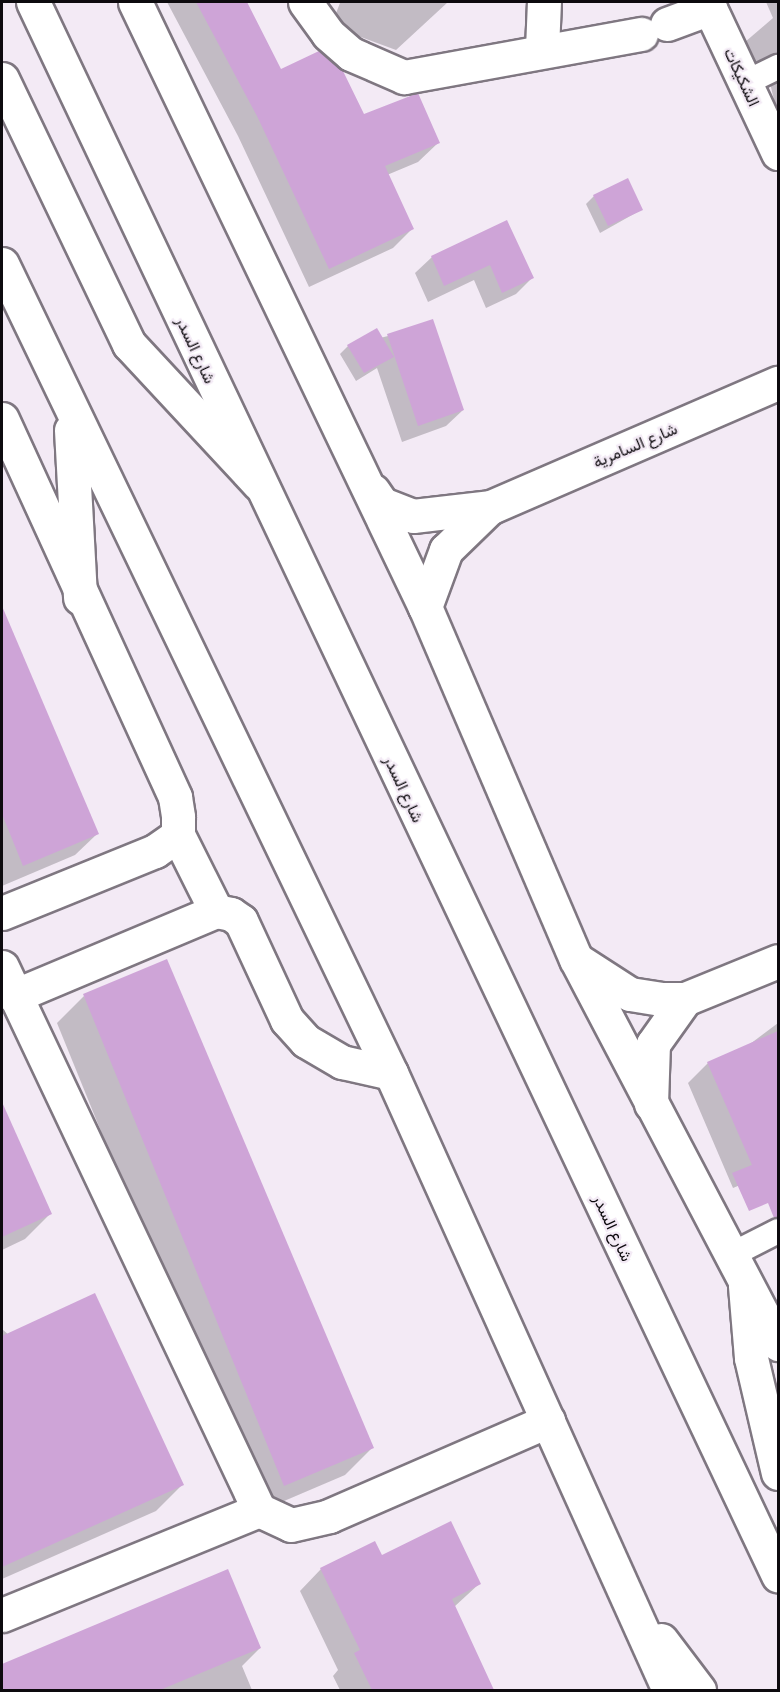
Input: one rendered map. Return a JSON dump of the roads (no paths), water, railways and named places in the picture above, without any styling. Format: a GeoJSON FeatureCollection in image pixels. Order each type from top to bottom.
{"type":"FeatureCollection","features":[{"type":"Feature","properties":{"kind":"street","name":"شارع السدر"},"geometry":{"type":"LineString","coordinates":[[33,2],[259,484],[778,1575]]}},
{"type":"Feature","properties":{"kind":"street"},"geometry":{"type":"LineString","coordinates":[[135,2],[425,607],[576,959],[651,1110],[778,1344]]}},
{"type":"Feature","properties":{"kind":"street"},"geometry":{"type":"LineString","coordinates":[[305,2],[328,34],[351,54],[404,77],[654,29],[708,5]]}},
{"type":"Feature","properties":{"kind":"street"},"geometry":{"type":"LineString","coordinates":[[542,49],[544,2]]}},
{"type":"Feature","properties":{"kind":"street","name":"الشكيكات"},"geometry":{"type":"LineString","coordinates":[[708,5],[745,83],[775,137]]}},
{"type":"Feature","properties":{"kind":"street"},"geometry":{"type":"LineString","coordinates":[[2,79],[129,344],[259,484]]}},
{"type":"Feature","properties":{"kind":"street"},"geometry":{"type":"LineString","coordinates":[[2,264],[70,417],[391,1073],[669,1690]]}},
{"type":"Feature","properties":{"kind":"street","name":"شارع السامرية"},"geometry":{"type":"LineString","coordinates":[[366,482],[382,504],[413,516],[491,507],[778,383]]}},
{"type":"Feature","properties":{"kind":"street"},"geometry":{"type":"LineString","coordinates":[[70,417],[80,598]]}},
{"type":"Feature","properties":{"kind":"street"},"geometry":{"type":"LineString","coordinates":[[2,419],[80,598],[175,797],[178,835],[216,911],[241,921],[287,1020],[306,1041],[342,1062],[391,1073]]}},
{"type":"Feature","properties":{"kind":"street","name":"شارع السامرية"},"geometry":{"type":"LineString","coordinates":[[425,607],[446,550],[491,507]]}},
{"type":"Feature","properties":{"kind":"street"},"geometry":{"type":"LineString","coordinates":[[2,914],[135,860],[178,835]]}},
{"type":"Feature","properties":{"kind":"street"},"geometry":{"type":"LineString","coordinates":[[15,996],[216,911]]}},
{"type":"Feature","properties":{"kind":"street"},"geometry":{"type":"LineString","coordinates":[[576,959],[630,994],[685,999],[778,961]]}},
{"type":"Feature","properties":{"kind":"street"},"geometry":{"type":"LineString","coordinates":[[2,967],[259,1510],[291,1525],[329,1516],[548,1421]]}},
{"type":"Feature","properties":{"kind":"street"},"geometry":{"type":"LineString","coordinates":[[651,1110],[653,1044],[685,999]]}},
{"type":"Feature","properties":{"kind":"street"},"geometry":{"type":"LineString","coordinates":[[745,1286],[751,1358],[778,1473]]}},
{"type":"Feature","properties":{"kind":"street"},"geometry":{"type":"LineString","coordinates":[[2,1616],[259,1510]]}},
{"type":"Feature","properties":{"kind":"street"},"geometry":{"type":"LineString","coordinates":[[625,1590],[699,1690]]}},
{"type":"Feature","properties":{"kind":"lane"},"geometry":{"type":"LineString","coordinates":[[745,83],[778,67]]}},
{"type":"Feature","properties":{"kind":"lane"},"geometry":{"type":"LineString","coordinates":[[729,1256],[778,1231]]}}]}
